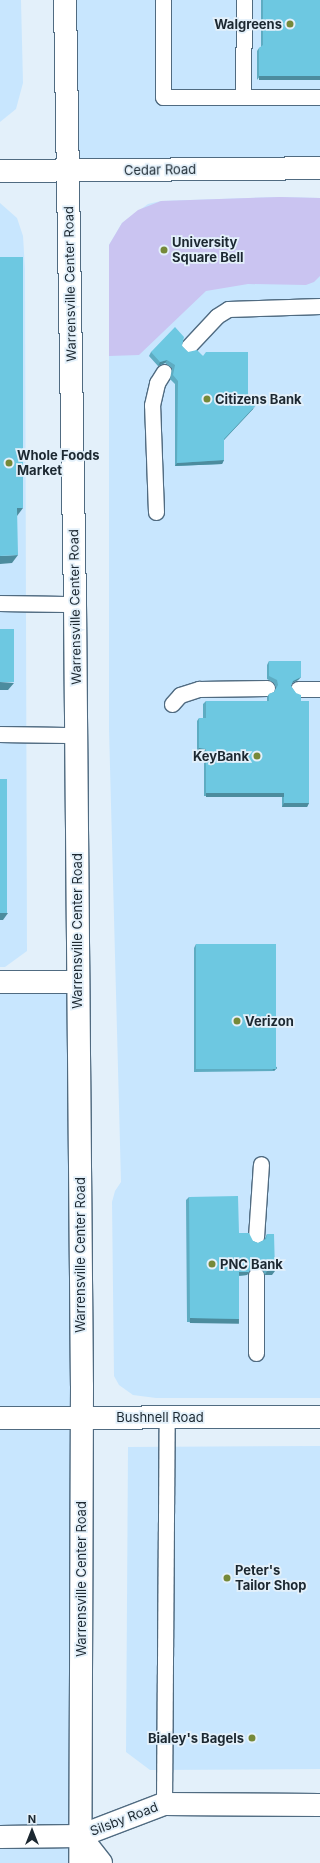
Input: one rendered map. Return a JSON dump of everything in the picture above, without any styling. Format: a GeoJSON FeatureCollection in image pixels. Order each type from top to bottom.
{"type":"FeatureCollection","features":[{"type":"Feature","properties":{"kind":"main road","name":"Warrensville Center Road"},"geometry":{"type":"LineString","coordinates":[[65,0],[75,604],[82,1417],[80,1863]]}},
{"type":"Feature","properties":{"kind":"main road","name":"Cedar Road"},"geometry":{"type":"LineString","coordinates":[[0,171],[320,168]]}},
{"type":"Feature","properties":{"kind":"main road"},"geometry":{"type":"LineString","coordinates":[[0,982],[78,982]]}},
{"type":"Feature","properties":{"kind":"main road","name":"Bushnell Road"},"geometry":{"type":"LineString","coordinates":[[0,1418],[320,1417]]}},
{"type":"Feature","properties":{"kind":"main road","name":"Silsby Road"},"geometry":{"type":"LineString","coordinates":[[0,1837],[80,1836],[164,1804],[320,1805]]}},
{"type":"Feature","properties":{"kind":"main road"},"geometry":{"type":"LineString","coordinates":[[80,1836],[101,1863]]}},
{"type":"Feature","properties":{"kind":"lane"},"geometry":{"type":"LineString","coordinates":[[163,0],[163,97],[320,97]]}},
{"type":"Feature","properties":{"kind":"lane"},"geometry":{"type":"LineString","coordinates":[[243,97],[244,0]]}},
{"type":"Feature","properties":{"kind":"lane"},"geometry":{"type":"LineString","coordinates":[[188,347],[217,316],[228,309],[320,306]]}},
{"type":"Feature","properties":{"kind":"lane"},"geometry":{"type":"LineString","coordinates":[[156,512],[152,404],[157,383],[164,372]]}},
{"type":"Feature","properties":{"kind":"lane"},"geometry":{"type":"LineString","coordinates":[[0,603],[75,604]]}},
{"type":"Feature","properties":{"kind":"lane"},"geometry":{"type":"LineString","coordinates":[[172,704],[180,695],[199,689],[267,688]]}},
{"type":"Feature","properties":{"kind":"lane"},"geometry":{"type":"LineString","coordinates":[[298,689],[320,689]]}},
{"type":"Feature","properties":{"kind":"lane"},"geometry":{"type":"LineString","coordinates":[[0,734],[76,735]]}},
{"type":"Feature","properties":{"kind":"lane"},"geometry":{"type":"LineString","coordinates":[[256,1237],[261,1164]]}},
{"type":"Feature","properties":{"kind":"lane"},"geometry":{"type":"LineString","coordinates":[[256,1275],[256,1353]]}},
{"type":"Feature","properties":{"kind":"lane"},"geometry":{"type":"LineString","coordinates":[[164,1804],[166,1417]]}},
{"type":"Feature","properties":{"kind":"shaded area"},"geometry":{"type":"Polygon","coordinates":[[[0,0],[21,0],[23,83],[16,109],[0,122],[0,0]]]}},
{"type":"Feature","properties":{"kind":"shaded area"},"geometry":{"type":"Polygon","coordinates":[[[65,0],[320,0],[320,171],[65,171],[65,0]]]}},
{"type":"Feature","properties":{"kind":"shaded area"},"geometry":{"type":"Polygon","coordinates":[[[280,197],[320,198],[320,1398],[156,1398],[133,1395],[119,1385],[114,1376],[112,1202],[115,1191],[121,1182],[109,729],[109,245],[122,223],[148,204],[161,201],[280,197]]]}},
{"type":"Feature","properties":{"kind":"shaded area"},"geometry":{"type":"Polygon","coordinates":[[[280,197],[320,198],[320,276],[314,282],[306,285],[248,284],[206,291],[139,355],[109,356],[109,245],[122,223],[138,210],[161,201],[280,197]]]}},
{"type":"Feature","properties":{"kind":"shaded area"},"geometry":{"type":"Polygon","coordinates":[[[0,203],[17,218],[23,236],[25,269],[27,951],[5,967],[0,967],[0,203]]]}},
{"type":"Feature","properties":{"kind":"shaded area"},"geometry":{"type":"Polygon","coordinates":[[[0,982],[78,982],[78,1863],[0,1863],[0,982]]]}},
{"type":"Feature","properties":{"kind":"shaded area"},"geometry":{"type":"Polygon","coordinates":[[[320,1446],[320,1769],[150,1770],[126,1752],[128,1447],[320,1446]]]}},
{"type":"Feature","properties":{"kind":"building","name":"Walgreens"},"geometry":{"type":"Polygon","coordinates":[[[263,0],[320,0],[320,76],[259,76],[259,48],[263,45],[263,0]]]}},
{"type":"Feature","properties":{"kind":"building","name":"Whole Foods Market"},"geometry":{"type":"Polygon","coordinates":[[[0,257],[23,257],[23,508],[17,508],[18,555],[0,556],[0,257]]]}},
{"type":"Feature","properties":{"kind":"building"},"geometry":{"type":"Polygon","coordinates":[[[175,327],[184,337],[182,346],[188,352],[197,350],[203,356],[206,352],[248,352],[248,398],[256,405],[224,439],[224,460],[177,463],[178,381],[173,375],[175,365],[167,360],[160,362],[151,352],[175,327]]]}},
{"type":"Feature","properties":{"kind":"building"},"geometry":{"type":"Polygon","coordinates":[[[0,629],[14,629],[14,682],[0,682],[0,629]]]}},
{"type":"Feature","properties":{"kind":"building"},"geometry":{"type":"Polygon","coordinates":[[[269,661],[301,661],[301,677],[293,681],[291,686],[296,693],[301,695],[301,701],[309,701],[309,803],[284,803],[284,793],[206,793],[206,749],[199,748],[199,718],[206,718],[206,701],[269,701],[269,694],[274,692],[278,685],[277,680],[269,676],[269,661]]]}},
{"type":"Feature","properties":{"kind":"building"},"geometry":{"type":"Polygon","coordinates":[[[0,779],[7,779],[7,913],[0,913],[0,779]]]}},
{"type":"Feature","properties":{"kind":"building"},"geometry":{"type":"Polygon","coordinates":[[[196,944],[276,944],[276,1069],[196,1069],[196,944]]]}},
{"type":"Feature","properties":{"kind":"building"},"geometry":{"type":"Polygon","coordinates":[[[238,1196],[239,1233],[249,1233],[253,1241],[258,1243],[266,1239],[267,1234],[274,1234],[275,1271],[267,1271],[263,1264],[258,1263],[251,1267],[249,1272],[239,1272],[239,1319],[190,1318],[189,1197],[238,1196]]]}},
{"type":"Feature","properties":{"kind":"place","name":"Walgreens"},"geometry":{"type":"Point","coordinates":[290,24]}},
{"type":"Feature","properties":{"kind":"place","name":"University Square Bell"},"geometry":{"type":"Point","coordinates":[164,250]}},
{"type":"Feature","properties":{"kind":"place","name":"Citizens Bank"},"geometry":{"type":"Point","coordinates":[207,399]}},
{"type":"Feature","properties":{"kind":"place","name":"Whole Foods Market"},"geometry":{"type":"Point","coordinates":[9,463]}},
{"type":"Feature","properties":{"kind":"place","name":"KeyBank"},"geometry":{"type":"Point","coordinates":[257,756]}},
{"type":"Feature","properties":{"kind":"place","name":"Verizon"},"geometry":{"type":"Point","coordinates":[237,1021]}},
{"type":"Feature","properties":{"kind":"place","name":"PNC Bank"},"geometry":{"type":"Point","coordinates":[212,1264]}},
{"type":"Feature","properties":{"kind":"place","name":"Peter's Tailor Shop"},"geometry":{"type":"Point","coordinates":[227,1578]}},
{"type":"Feature","properties":{"kind":"place","name":"Bialey's Bagels"},"geometry":{"type":"Point","coordinates":[252,1738]}}]}
